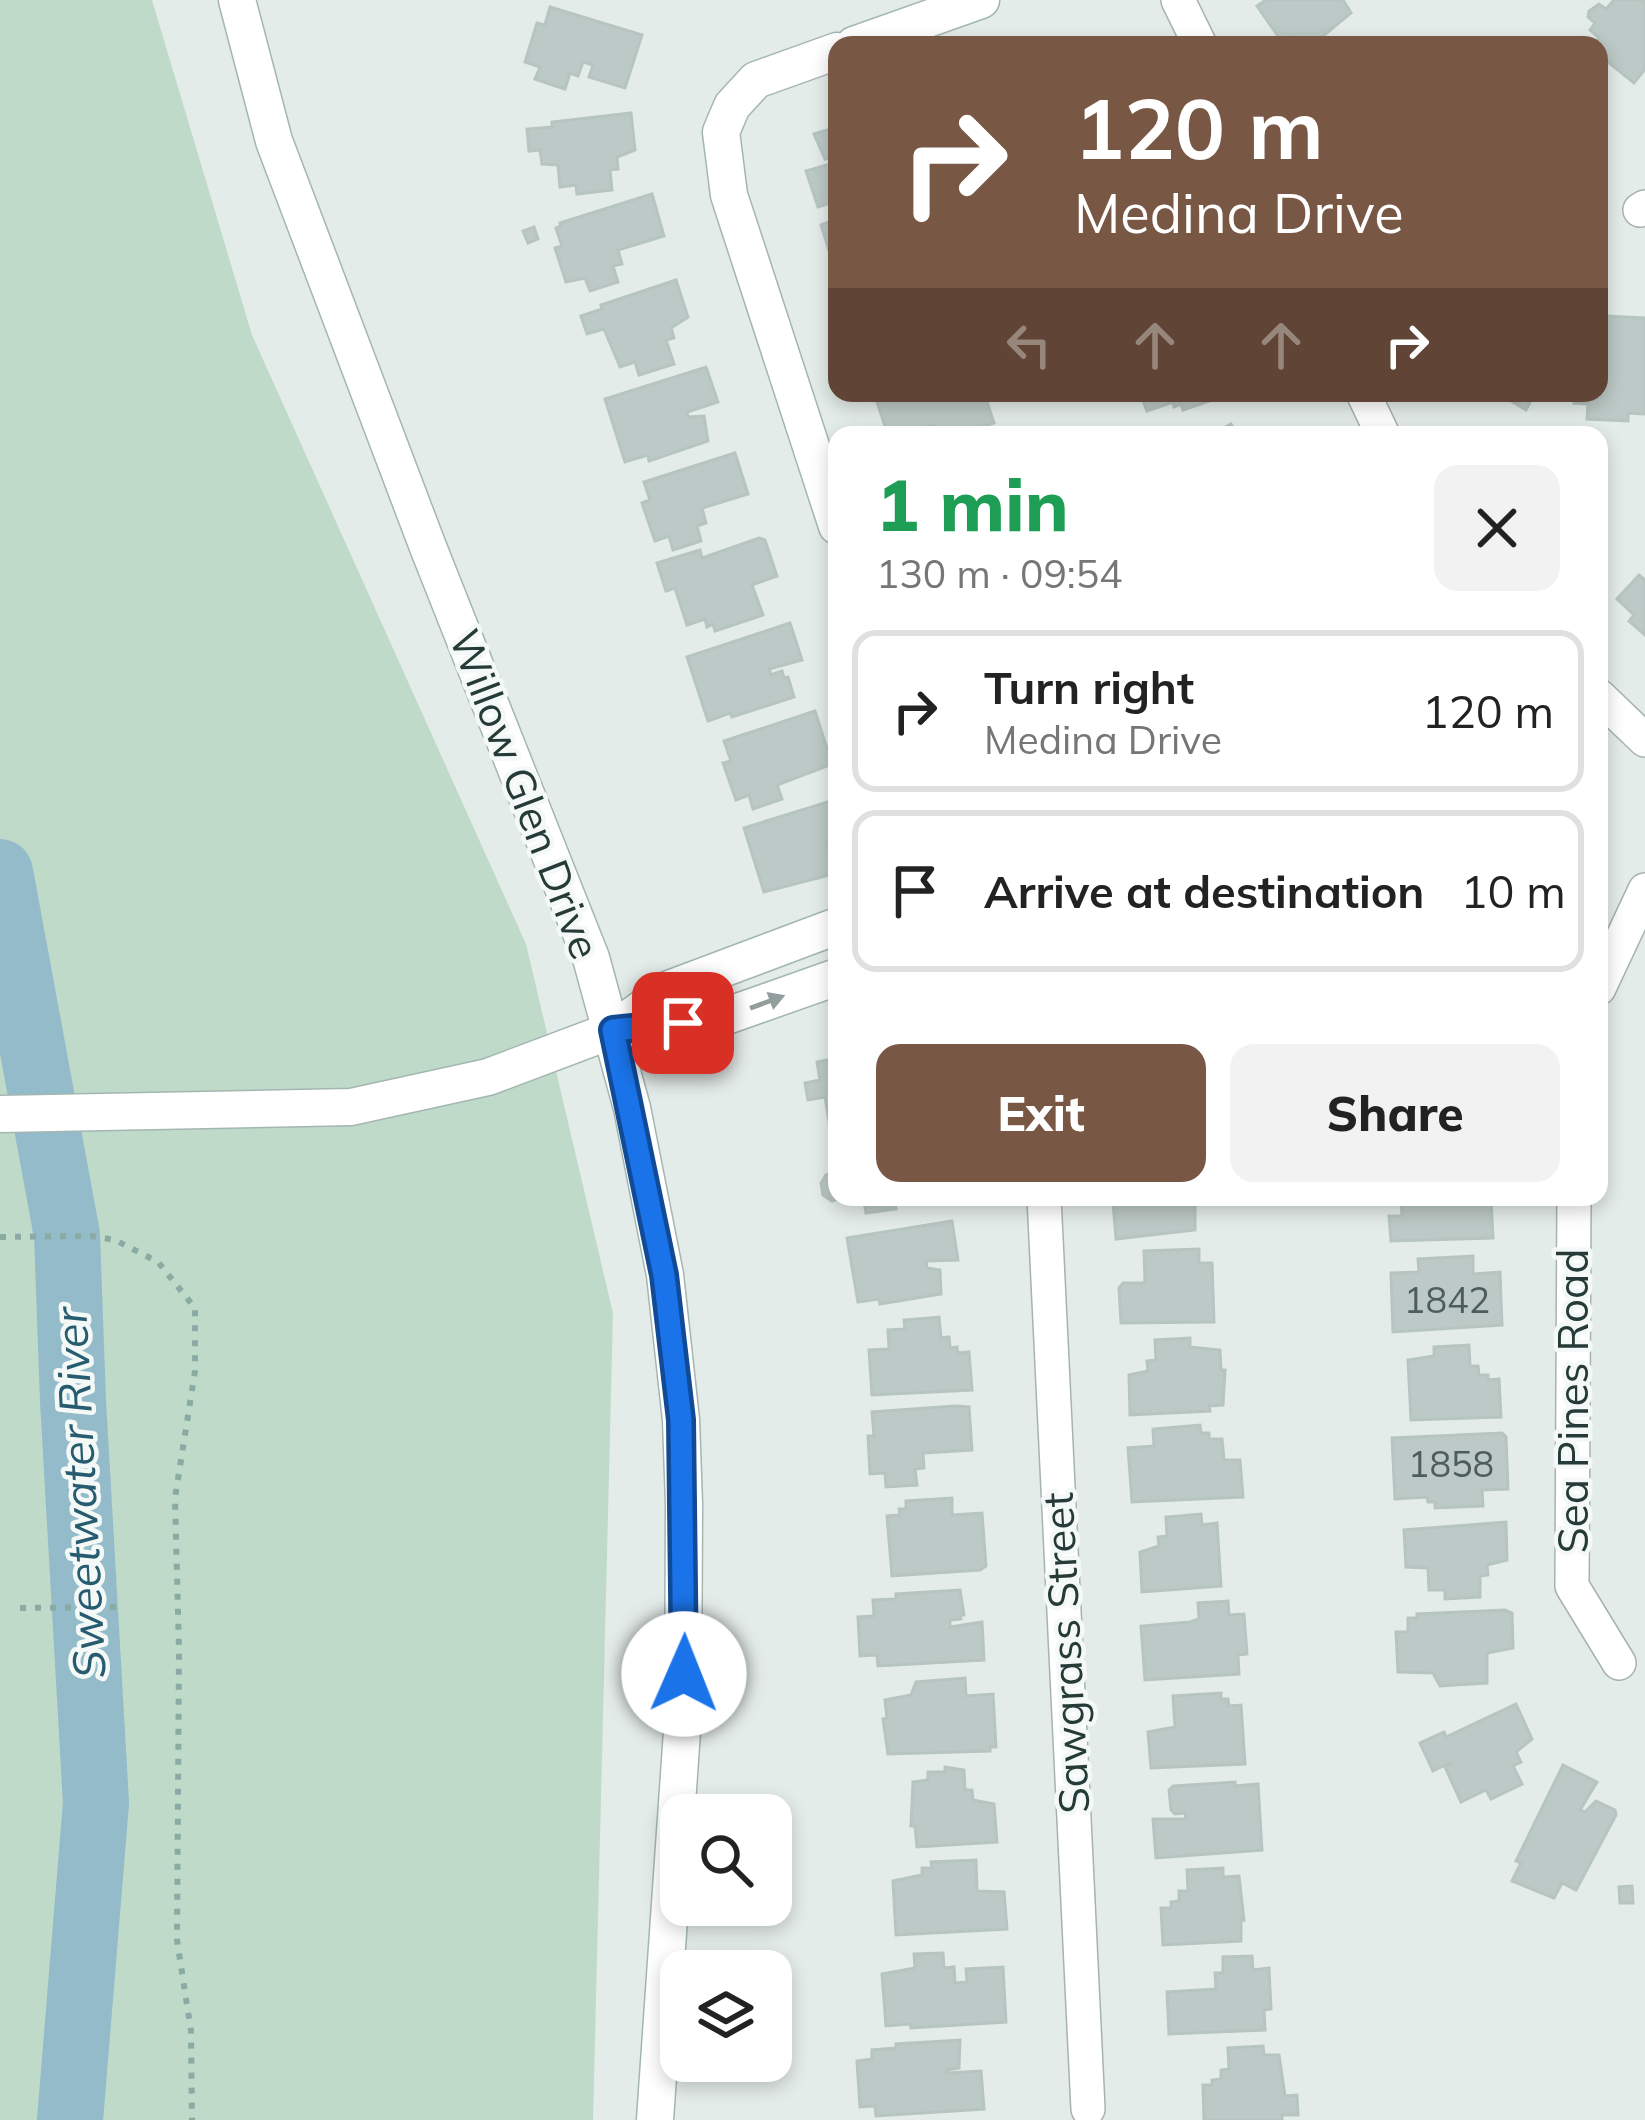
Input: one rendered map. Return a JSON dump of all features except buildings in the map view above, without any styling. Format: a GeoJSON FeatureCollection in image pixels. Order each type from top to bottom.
{"type":"FeatureCollection","features":[{"type":"Feature","properties":{"kind":"main road","name":"Willow Glen Drive"},"geometry":{"type":"LineString","coordinates":[[237,0],[274,141],[591,958],[613,1030],[664,1275],[682,1441],[686,1587],[656,2120]]}},
{"type":"Feature","properties":{"kind":"main road"},"geometry":{"type":"LineString","coordinates":[[879,36],[981,0]]}},
{"type":"Feature","properties":{"kind":"main road"},"geometry":{"type":"LineString","coordinates":[[828,53],[756,80],[732,106],[722,132],[729,195],[828,498]]}},
{"type":"Feature","properties":{"kind":"main road"},"geometry":{"type":"LineString","coordinates":[[613,1030],[669,989],[828,929]]}},
{"type":"Feature","properties":{"kind":"main road"},"geometry":{"type":"LineString","coordinates":[[0,1114],[351,1107],[488,1077],[613,1030],[718,1019],[828,980]]}},
{"type":"Feature","properties":{"kind":"street"},"geometry":{"type":"LineString","coordinates":[[1178,0],[1196,36]]}},
{"type":"Feature","properties":{"kind":"street"},"geometry":{"type":"LineString","coordinates":[[1608,705],[1645,740]]}},
{"type":"Feature","properties":{"kind":"street"},"geometry":{"type":"LineString","coordinates":[[1608,969],[1645,890]]}},
{"type":"Feature","properties":{"kind":"street","name":"Sawgrass Street"},"geometry":{"type":"LineString","coordinates":[[1044,1206],[1088,2109]]}},
{"type":"Feature","properties":{"kind":"street","name":"Sea Pines Road"},"geometry":{"type":"LineString","coordinates":[[1574,1206],[1573,1586],[1619,1663]]}},
{"type":"Feature","properties":{"kind":"path"},"geometry":{"type":"LineString","coordinates":[[0,1237],[67,1235],[115,1240],[158,1262],[195,1308],[196,1371],[175,1498],[177,1940],[190,2031],[192,2120]]}},
{"type":"Feature","properties":{"kind":"path"},"geometry":{"type":"LineString","coordinates":[[20,1608],[122,1607]]}},
{"type":"Feature","properties":{"kind":"green space"},"geometry":{"type":"Polygon","coordinates":[[[0,0],[152,0],[252,335],[526,944],[613,1313],[593,2120],[0,2120],[0,0]]]}},
{"type":"Feature","properties":{"kind":"waterway","name":"Sweetwater River"},"geometry":{"type":"LineString","coordinates":[[0,872],[67,1235],[96,1803],[70,2120]]}},
{"type":"Feature","properties":{"kind":"route"},"geometry":{"type":"LineString","coordinates":[[683,1023],[613,1030],[664,1275],[681,1420],[684,1674]]}}]}
